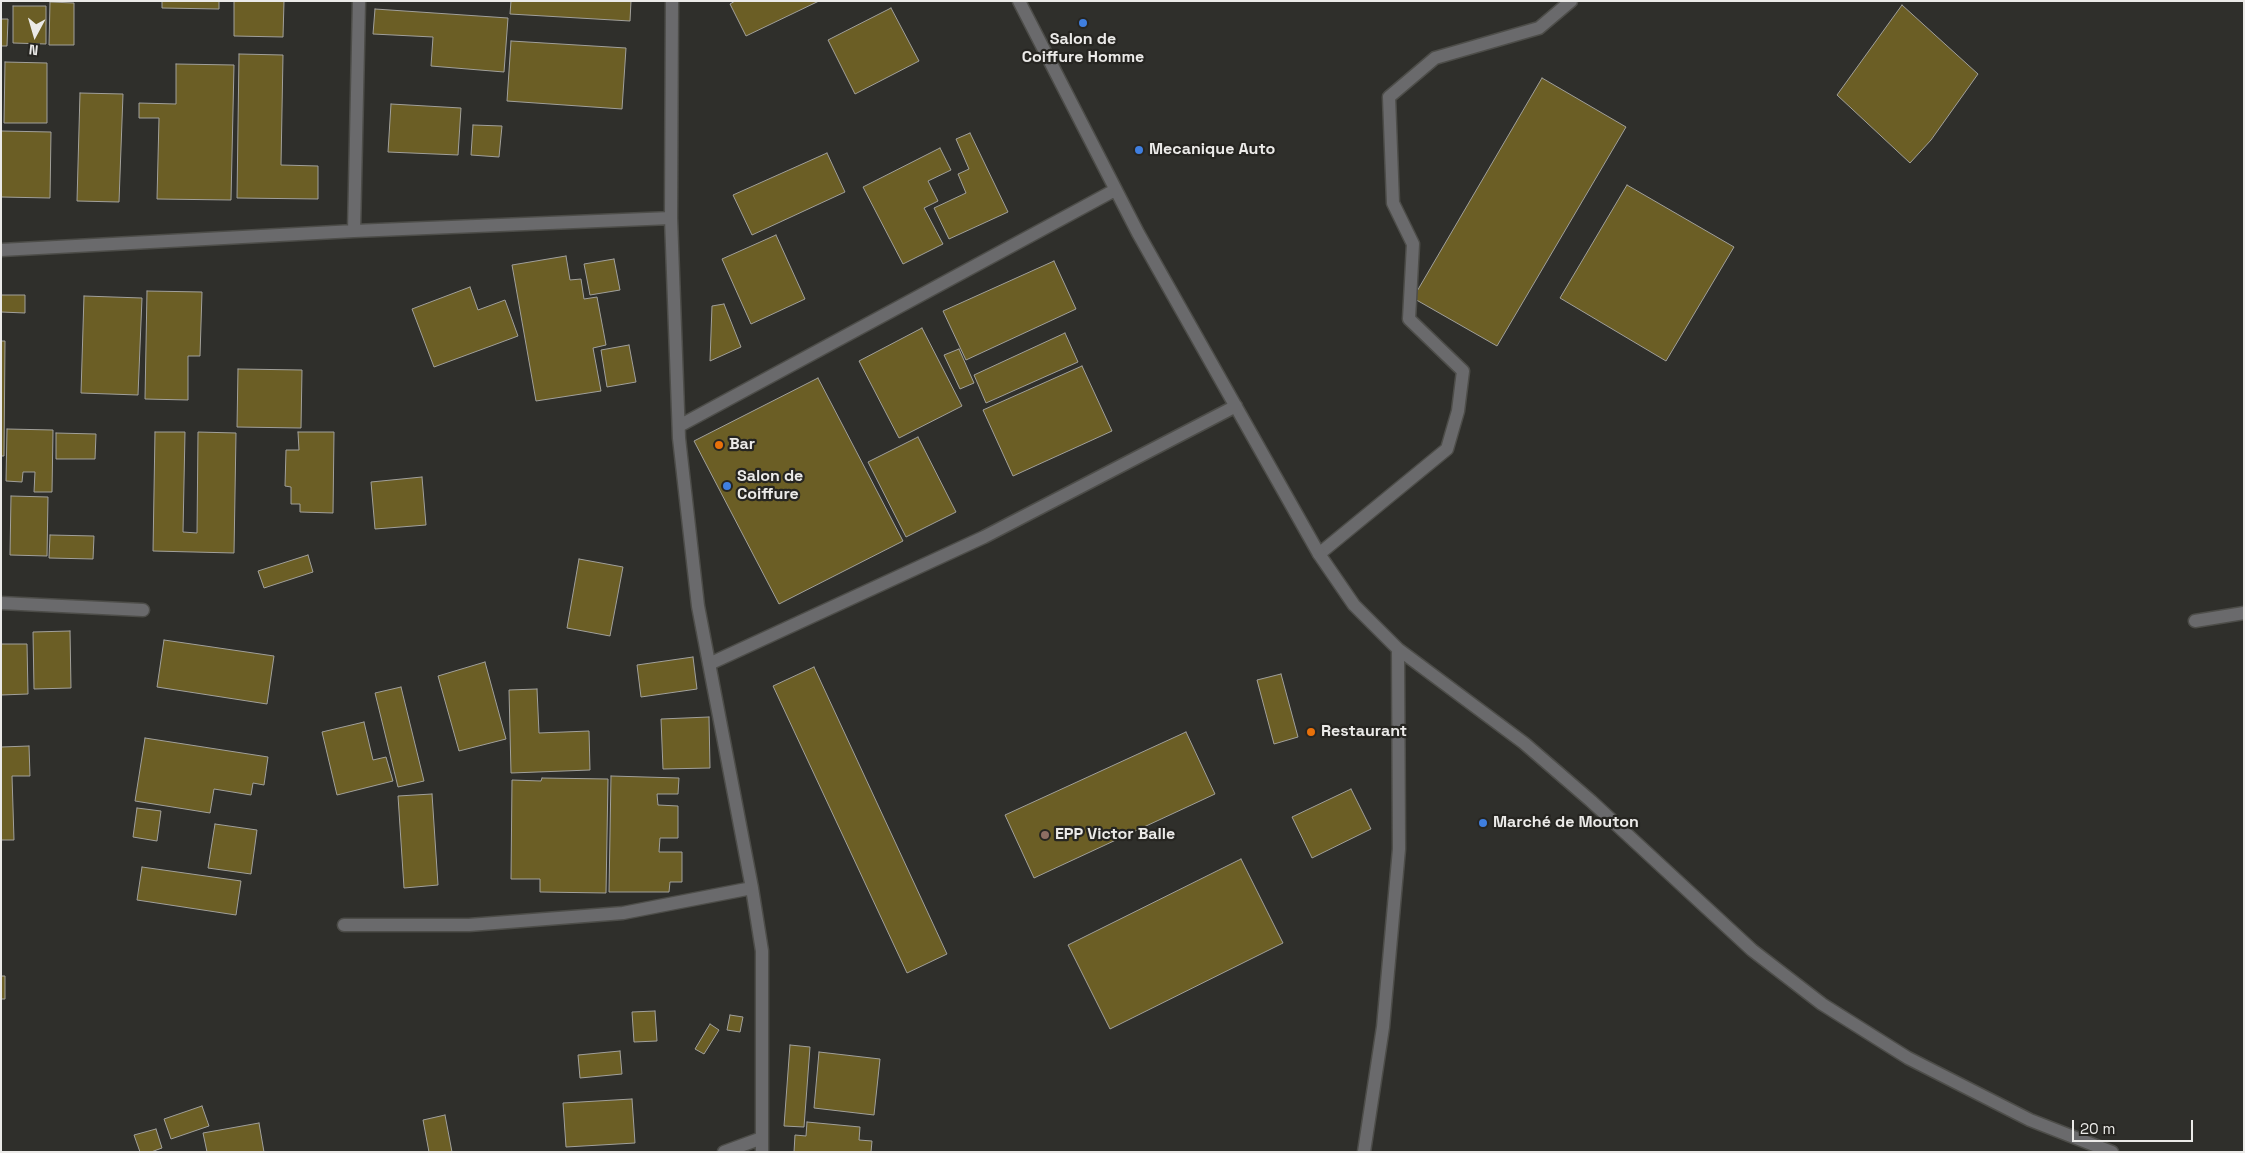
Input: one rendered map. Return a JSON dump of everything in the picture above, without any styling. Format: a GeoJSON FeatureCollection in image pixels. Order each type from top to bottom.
{"type":"FeatureCollection","features":[{"type":"Feature","properties":{"kind":"street"},"geometry":{"type":"LineString","coordinates":[[354,231],[359,1]]}},
{"type":"Feature","properties":{"kind":"street"},"geometry":{"type":"LineString","coordinates":[[672,1],[671,218],[678,426],[688,530],[698,606],[752,888],[762,951],[764,1030],[762,1152]]}},
{"type":"Feature","properties":{"kind":"street"},"geometry":{"type":"LineString","coordinates":[[1019,1],[1115,190],[1319,554],[1354,605],[1398,649],[1524,743],[1591,801],[1752,950],[1822,1004],[1908,1058],[2030,1120],[2112,1152]]}},
{"type":"Feature","properties":{"kind":"street"},"geometry":{"type":"LineString","coordinates":[[1319,554],[1447,449],[1458,411],[1463,371],[1409,320],[1413,244],[1393,203],[1389,96],[1435,58],[1539,28],[1571,1]]}},
{"type":"Feature","properties":{"kind":"street"},"geometry":{"type":"LineString","coordinates":[[678,426],[1115,190]]}},
{"type":"Feature","properties":{"kind":"street"},"geometry":{"type":"LineString","coordinates":[[1,250],[354,231],[671,218]]}},
{"type":"Feature","properties":{"kind":"street"},"geometry":{"type":"LineString","coordinates":[[709,664],[984,537],[1236,406]]}},
{"type":"Feature","properties":{"kind":"street"},"geometry":{"type":"LineString","coordinates":[[1,603],[143,610]]}},
{"type":"Feature","properties":{"kind":"street"},"geometry":{"type":"LineString","coordinates":[[2195,621],[2244,612]]}},
{"type":"Feature","properties":{"kind":"street"},"geometry":{"type":"LineString","coordinates":[[1364,1152],[1383,1027],[1399,849],[1398,649]]}},
{"type":"Feature","properties":{"kind":"street"},"geometry":{"type":"LineString","coordinates":[[344,925],[469,925],[622,913],[752,888]]}},
{"type":"Feature","properties":{"kind":"street"},"geometry":{"type":"LineString","coordinates":[[724,1152],[762,1138]]}},
{"type":"Feature","properties":{"kind":"building"},"geometry":{"type":"Polygon","coordinates":[[[162,1],[219,1],[219,9],[162,8],[162,1]]]}},
{"type":"Feature","properties":{"kind":"building"},"geometry":{"type":"Polygon","coordinates":[[[234,1],[284,1],[283,37],[234,36],[234,1]]]}},
{"type":"Feature","properties":{"kind":"building"},"geometry":{"type":"Polygon","coordinates":[[[511,1],[631,1],[630,21],[510,14],[511,1]]]}},
{"type":"Feature","properties":{"kind":"building"},"geometry":{"type":"Polygon","coordinates":[[[735,1],[819,1],[746,36],[730,4],[735,1]]]}},
{"type":"Feature","properties":{"kind":"building"},"geometry":{"type":"Polygon","coordinates":[[[50,2],[74,3],[74,45],[49,45],[50,2]]]}},
{"type":"Feature","properties":{"kind":"building"},"geometry":{"type":"Polygon","coordinates":[[[1902,5],[1978,74],[1931,140],[1910,163],[1837,95],[1902,5]]]}},
{"type":"Feature","properties":{"kind":"building"},"geometry":{"type":"Polygon","coordinates":[[[13,6],[46,6],[46,44],[13,43],[13,6]]]}},
{"type":"Feature","properties":{"kind":"building"},"geometry":{"type":"Polygon","coordinates":[[[891,8],[919,61],[855,94],[828,40],[891,8]]]}},
{"type":"Feature","properties":{"kind":"building"},"geometry":{"type":"Polygon","coordinates":[[[375,9],[508,18],[504,72],[431,66],[433,37],[373,34],[375,9]]]}},
{"type":"Feature","properties":{"kind":"building"},"geometry":{"type":"Polygon","coordinates":[[[1,19],[8,19],[7,46],[1,46],[1,19]]]}},
{"type":"Feature","properties":{"kind":"building"},"geometry":{"type":"Polygon","coordinates":[[[511,41],[626,48],[622,109],[507,101],[511,41]]]}},
{"type":"Feature","properties":{"kind":"building"},"geometry":{"type":"Polygon","coordinates":[[[239,54],[283,55],[281,165],[318,166],[318,199],[237,198],[239,54]]]}},
{"type":"Feature","properties":{"kind":"building"},"geometry":{"type":"Polygon","coordinates":[[[5,62],[47,63],[47,123],[4,123],[5,62]]]}},
{"type":"Feature","properties":{"kind":"building"},"geometry":{"type":"Polygon","coordinates":[[[176,64],[234,65],[231,200],[157,199],[159,118],[139,118],[139,103],[176,104],[176,64]]]}},
{"type":"Feature","properties":{"kind":"building"},"geometry":{"type":"Polygon","coordinates":[[[1542,78],[1626,127],[1497,346],[1413,298],[1542,78]]]}},
{"type":"Feature","properties":{"kind":"building"},"geometry":{"type":"Polygon","coordinates":[[[80,93],[123,94],[119,202],[77,201],[80,93]]]}},
{"type":"Feature","properties":{"kind":"building"},"geometry":{"type":"Polygon","coordinates":[[[391,104],[461,108],[458,155],[388,152],[391,104]]]}},
{"type":"Feature","properties":{"kind":"building"},"geometry":{"type":"Polygon","coordinates":[[[473,125],[502,126],[499,157],[471,155],[473,125]]]}},
{"type":"Feature","properties":{"kind":"building"},"geometry":{"type":"Polygon","coordinates":[[[1,131],[51,132],[50,198],[1,197],[1,131]]]}},
{"type":"Feature","properties":{"kind":"building"},"geometry":{"type":"Polygon","coordinates":[[[970,133],[1008,212],[949,239],[934,208],[966,193],[958,174],[969,169],[956,139],[970,133]]]}},
{"type":"Feature","properties":{"kind":"building"},"geometry":{"type":"Polygon","coordinates":[[[940,148],[951,170],[928,181],[938,201],[924,208],[943,244],[903,264],[863,187],[940,148]]]}},
{"type":"Feature","properties":{"kind":"building"},"geometry":{"type":"Polygon","coordinates":[[[827,153],[845,192],[752,235],[733,195],[827,153]]]}},
{"type":"Feature","properties":{"kind":"building"},"geometry":{"type":"Polygon","coordinates":[[[1627,185],[1734,247],[1666,361],[1560,298],[1627,185]]]}},
{"type":"Feature","properties":{"kind":"building"},"geometry":{"type":"Polygon","coordinates":[[[776,235],[805,299],[751,324],[722,259],[776,235]]]}},
{"type":"Feature","properties":{"kind":"building"},"geometry":{"type":"Polygon","coordinates":[[[566,256],[570,280],[581,279],[584,299],[597,297],[606,345],[593,348],[601,391],[536,401],[512,265],[566,256]]]}},
{"type":"Feature","properties":{"kind":"building"},"geometry":{"type":"Polygon","coordinates":[[[614,259],[620,290],[590,295],[584,264],[614,259]]]}},
{"type":"Feature","properties":{"kind":"building"},"geometry":{"type":"Polygon","coordinates":[[[1054,261],[1076,309],[966,360],[943,311],[1054,261]]]}},
{"type":"Feature","properties":{"kind":"building"},"geometry":{"type":"Polygon","coordinates":[[[470,287],[478,310],[505,300],[518,336],[434,367],[412,309],[470,287]]]}},
{"type":"Feature","properties":{"kind":"building"},"geometry":{"type":"Polygon","coordinates":[[[147,291],[202,292],[200,356],[188,356],[188,400],[145,399],[147,291]]]}},
{"type":"Feature","properties":{"kind":"building"},"geometry":{"type":"Polygon","coordinates":[[[1,295],[25,295],[25,313],[1,312],[1,295]]]}},
{"type":"Feature","properties":{"kind":"building"},"geometry":{"type":"Polygon","coordinates":[[[84,296],[142,298],[138,395],[81,393],[84,296]]]}},
{"type":"Feature","properties":{"kind":"building"},"geometry":{"type":"Polygon","coordinates":[[[724,304],[741,347],[710,361],[712,306],[724,304]]]}},
{"type":"Feature","properties":{"kind":"building"},"geometry":{"type":"Polygon","coordinates":[[[922,328],[962,406],[899,438],[859,361],[922,328]]]}},
{"type":"Feature","properties":{"kind":"building"},"geometry":{"type":"Polygon","coordinates":[[[1065,333],[1078,362],[986,403],[974,375],[1065,333]]]}},
{"type":"Feature","properties":{"kind":"building"},"geometry":{"type":"Polygon","coordinates":[[[1,341],[5,341],[4,456],[1,456],[1,341]]]}},
{"type":"Feature","properties":{"kind":"building"},"geometry":{"type":"Polygon","coordinates":[[[629,345],[636,382],[607,387],[601,350],[629,345]]]}},
{"type":"Feature","properties":{"kind":"building"},"geometry":{"type":"Polygon","coordinates":[[[959,349],[974,383],[960,389],[944,355],[959,349]]]}},
{"type":"Feature","properties":{"kind":"building"},"geometry":{"type":"Polygon","coordinates":[[[1082,366],[1112,431],[1013,476],[983,410],[1082,366]]]}},
{"type":"Feature","properties":{"kind":"building"},"geometry":{"type":"Polygon","coordinates":[[[238,369],[302,370],[301,428],[237,427],[238,369]]]}},
{"type":"Feature","properties":{"kind":"building"},"geometry":{"type":"Polygon","coordinates":[[[818,378],[903,541],[779,604],[694,441],[818,378]]]}},
{"type":"Feature","properties":{"kind":"building"},"geometry":{"type":"Polygon","coordinates":[[[7,429],[53,430],[52,492],[34,492],[35,472],[23,472],[22,482],[6,481],[7,429]]]}},
{"type":"Feature","properties":{"kind":"building"},"geometry":{"type":"Polygon","coordinates":[[[155,432],[185,432],[183,532],[197,533],[198,432],[236,433],[234,553],[153,551],[155,432]]]}},
{"type":"Feature","properties":{"kind":"building"},"geometry":{"type":"Polygon","coordinates":[[[298,432],[334,432],[333,513],[300,512],[300,504],[291,504],[291,487],[285,486],[286,450],[299,450],[298,432]]]}},
{"type":"Feature","properties":{"kind":"building"},"geometry":{"type":"Polygon","coordinates":[[[56,433],[96,434],[95,459],[56,459],[56,433]]]}},
{"type":"Feature","properties":{"kind":"building"},"geometry":{"type":"Polygon","coordinates":[[[918,437],[956,512],[906,537],[868,462],[918,437]]]}},
{"type":"Feature","properties":{"kind":"building"},"geometry":{"type":"Polygon","coordinates":[[[422,477],[426,525],[375,529],[371,482],[422,477]]]}},
{"type":"Feature","properties":{"kind":"building"},"geometry":{"type":"Polygon","coordinates":[[[11,496],[48,497],[47,556],[10,555],[11,496]]]}},
{"type":"Feature","properties":{"kind":"building"},"geometry":{"type":"Polygon","coordinates":[[[50,535],[94,536],[93,559],[49,558],[50,535]]]}},
{"type":"Feature","properties":{"kind":"building"},"geometry":{"type":"Polygon","coordinates":[[[308,555],[313,572],[264,588],[258,571],[308,555]]]}},
{"type":"Feature","properties":{"kind":"building"},"geometry":{"type":"Polygon","coordinates":[[[579,559],[623,567],[610,636],[567,628],[579,559]]]}},
{"type":"Feature","properties":{"kind":"building"},"geometry":{"type":"Polygon","coordinates":[[[70,631],[71,688],[34,689],[33,632],[70,631]]]}},
{"type":"Feature","properties":{"kind":"building"},"geometry":{"type":"Polygon","coordinates":[[[164,640],[274,656],[267,704],[157,687],[164,640]]]}},
{"type":"Feature","properties":{"kind":"building"},"geometry":{"type":"Polygon","coordinates":[[[1,644],[27,644],[28,694],[1,695],[1,644]]]}},
{"type":"Feature","properties":{"kind":"building"},"geometry":{"type":"Polygon","coordinates":[[[693,657],[697,689],[641,697],[637,665],[693,657]]]}},
{"type":"Feature","properties":{"kind":"building"},"geometry":{"type":"Polygon","coordinates":[[[485,662],[506,739],[459,751],[438,676],[485,662]]]}},
{"type":"Feature","properties":{"kind":"building"},"geometry":{"type":"Polygon","coordinates":[[[814,667],[947,954],[907,973],[773,686],[814,667]]]}},
{"type":"Feature","properties":{"kind":"building"},"geometry":{"type":"Polygon","coordinates":[[[1281,674],[1298,737],[1274,744],[1257,680],[1281,674]]]}},
{"type":"Feature","properties":{"kind":"building"},"geometry":{"type":"Polygon","coordinates":[[[401,687],[424,781],[398,787],[375,693],[401,687]]]}},
{"type":"Feature","properties":{"kind":"building"},"geometry":{"type":"Polygon","coordinates":[[[537,689],[539,733],[589,731],[590,770],[511,773],[509,690],[537,689]]]}},
{"type":"Feature","properties":{"kind":"building"},"geometry":{"type":"Polygon","coordinates":[[[709,717],[710,768],[663,769],[661,719],[709,717]]]}},
{"type":"Feature","properties":{"kind":"building"},"geometry":{"type":"Polygon","coordinates":[[[364,722],[373,760],[386,757],[393,781],[337,795],[322,732],[364,722]]]}},
{"type":"Feature","properties":{"kind":"building"},"geometry":{"type":"Polygon","coordinates":[[[1186,732],[1215,794],[1034,878],[1005,815],[1186,732]]]}},
{"type":"Feature","properties":{"kind":"building"},"geometry":{"type":"Polygon","coordinates":[[[145,738],[268,757],[264,785],[253,783],[251,795],[214,789],[210,813],[135,801],[145,738]]]}},
{"type":"Feature","properties":{"kind":"building"},"geometry":{"type":"Polygon","coordinates":[[[29,746],[30,776],[12,776],[14,840],[1,840],[1,747],[29,746]]]}},
{"type":"Feature","properties":{"kind":"building"},"geometry":{"type":"Polygon","coordinates":[[[611,776],[679,778],[678,794],[657,794],[658,805],[678,806],[678,838],[660,838],[659,852],[682,852],[682,882],[670,882],[669,892],[609,892],[611,776]]]}},
{"type":"Feature","properties":{"kind":"building"},"geometry":{"type":"Polygon","coordinates":[[[542,778],[608,779],[606,893],[540,892],[540,879],[511,879],[512,780],[541,781],[542,778]]]}},
{"type":"Feature","properties":{"kind":"building"},"geometry":{"type":"Polygon","coordinates":[[[1351,789],[1371,829],[1312,858],[1292,817],[1351,789]]]}},
{"type":"Feature","properties":{"kind":"building"},"geometry":{"type":"Polygon","coordinates":[[[432,794],[438,885],[404,888],[398,796],[432,794]]]}},
{"type":"Feature","properties":{"kind":"building"},"geometry":{"type":"Polygon","coordinates":[[[137,808],[161,811],[157,841],[133,837],[137,808]]]}},
{"type":"Feature","properties":{"kind":"building"},"geometry":{"type":"Polygon","coordinates":[[[215,824],[257,830],[251,874],[208,868],[215,824]]]}},
{"type":"Feature","properties":{"kind":"building"},"geometry":{"type":"Polygon","coordinates":[[[1241,859],[1283,943],[1110,1029],[1068,945],[1241,859]]]}},
{"type":"Feature","properties":{"kind":"building"},"geometry":{"type":"Polygon","coordinates":[[[142,867],[241,881],[236,915],[137,900],[142,867]]]}},
{"type":"Feature","properties":{"kind":"building"},"geometry":{"type":"Polygon","coordinates":[[[1,976],[5,976],[5,999],[1,999],[1,976]]]}},
{"type":"Feature","properties":{"kind":"building"},"geometry":{"type":"Polygon","coordinates":[[[655,1011],[657,1041],[634,1042],[632,1012],[655,1011]]]}},
{"type":"Feature","properties":{"kind":"building"},"geometry":{"type":"Polygon","coordinates":[[[730,1015],[743,1017],[740,1032],[727,1030],[730,1015]]]}},
{"type":"Feature","properties":{"kind":"building"},"geometry":{"type":"Polygon","coordinates":[[[710,1024],[719,1030],[704,1054],[695,1049],[710,1024]]]}},
{"type":"Feature","properties":{"kind":"building"},"geometry":{"type":"Polygon","coordinates":[[[790,1045],[810,1047],[804,1127],[784,1126],[790,1045]]]}},
{"type":"Feature","properties":{"kind":"building"},"geometry":{"type":"Polygon","coordinates":[[[620,1051],[622,1074],[580,1078],[578,1055],[620,1051]]]}},
{"type":"Feature","properties":{"kind":"building"},"geometry":{"type":"Polygon","coordinates":[[[819,1052],[880,1059],[874,1115],[814,1108],[819,1052]]]}},
{"type":"Feature","properties":{"kind":"building"},"geometry":{"type":"Polygon","coordinates":[[[632,1099],[635,1143],[566,1147],[563,1103],[632,1099]]]}},
{"type":"Feature","properties":{"kind":"building"},"geometry":{"type":"Polygon","coordinates":[[[202,1106],[209,1126],[171,1139],[164,1119],[202,1106]]]}},
{"type":"Feature","properties":{"kind":"building"},"geometry":{"type":"Polygon","coordinates":[[[445,1115],[452,1152],[429,1152],[423,1120],[445,1115]]]}},
{"type":"Feature","properties":{"kind":"building"},"geometry":{"type":"Polygon","coordinates":[[[807,1122],[860,1127],[859,1140],[872,1141],[871,1152],[794,1152],[795,1135],[806,1136],[807,1122]]]}},
{"type":"Feature","properties":{"kind":"building"},"geometry":{"type":"Polygon","coordinates":[[[259,1123],[264,1152],[207,1152],[203,1133],[259,1123]]]}},
{"type":"Feature","properties":{"kind":"building"},"geometry":{"type":"Polygon","coordinates":[[[156,1129],[162,1148],[151,1152],[140,1152],[134,1135],[156,1129]]]}},
{"type":"Feature","properties":{"kind":"place","name":"Salon de Coiffure Homme"},"geometry":{"type":"Point","coordinates":[1083,23]}},
{"type":"Feature","properties":{"kind":"place","name":"Mecanique Auto"},"geometry":{"type":"Point","coordinates":[1139,150]}},
{"type":"Feature","properties":{"kind":"place","name":"Bar"},"geometry":{"type":"Point","coordinates":[719,445]}},
{"type":"Feature","properties":{"kind":"place","name":"Salon de Coiffure"},"geometry":{"type":"Point","coordinates":[727,486]}},
{"type":"Feature","properties":{"kind":"place","name":"Restaurant"},"geometry":{"type":"Point","coordinates":[1311,732]}},
{"type":"Feature","properties":{"kind":"place","name":"Marché de Mouton"},"geometry":{"type":"Point","coordinates":[1483,823]}},
{"type":"Feature","properties":{"kind":"place","name":"EPP Victor Balle"},"geometry":{"type":"Point","coordinates":[1045,835]}}]}
